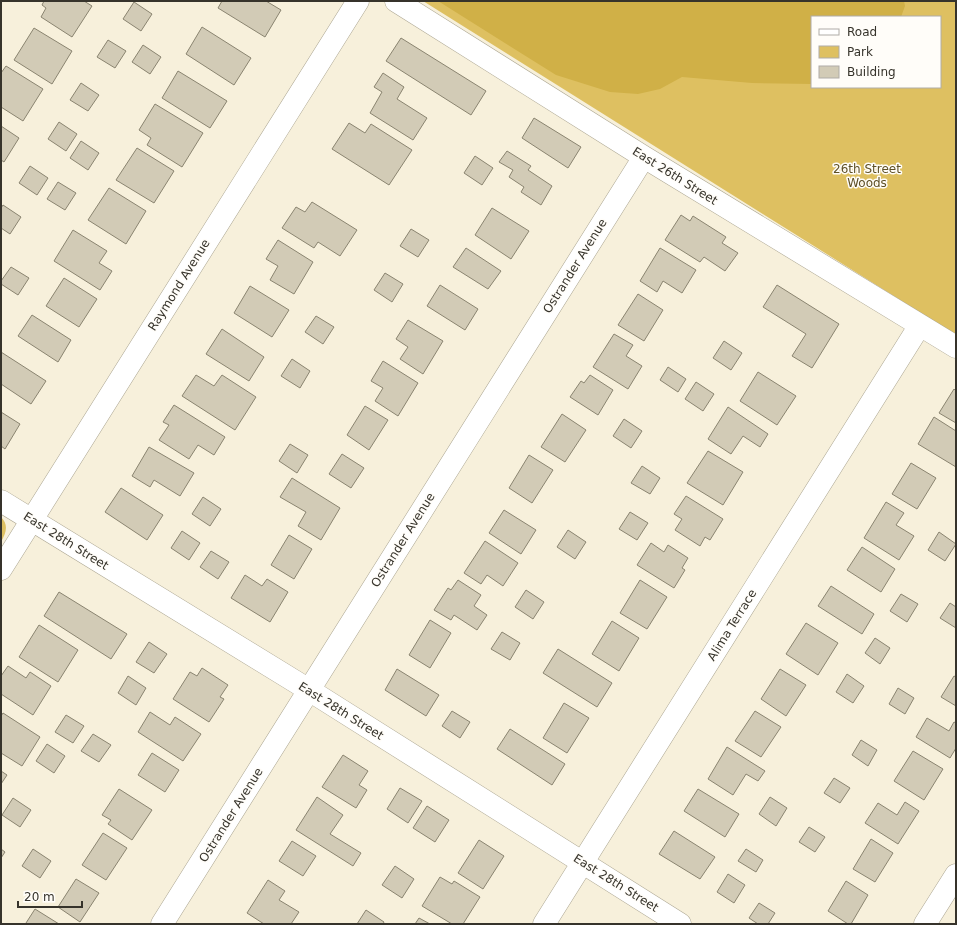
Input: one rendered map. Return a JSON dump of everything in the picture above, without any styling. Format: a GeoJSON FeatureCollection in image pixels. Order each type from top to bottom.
{"type":"FeatureCollection","features":[{"type":"Feature","properties":{"kind":"street","name":"Raymond Avenue"},"geometry":{"type":"LineString","coordinates":[[1,569],[358,1]]}},
{"type":"Feature","properties":{"kind":"street","name":"East 26th Street"},"geometry":{"type":"LineString","coordinates":[[396,1],[644,157],[956,347]]}},
{"type":"Feature","properties":{"kind":"street","name":"Ostrander Avenue"},"geometry":{"type":"LineString","coordinates":[[162,924],[644,157]]}},
{"type":"Feature","properties":{"kind":"street","name":"Alima Terrace"},"geometry":{"type":"LineString","coordinates":[[544,924],[920,325]]}},
{"type":"Feature","properties":{"kind":"street","name":"East 28th Street"},"geometry":{"type":"LineString","coordinates":[[1,501],[309,690],[680,924]]}},
{"type":"Feature","properties":{"kind":"street"},"geometry":{"type":"LineString","coordinates":[[925,924],[956,875]]}},
{"type":"Feature","properties":{"kind":"green space","name":"26th Street Woods"},"geometry":{"type":"Polygon","coordinates":[[[423,1],[956,1],[956,335],[423,1]]]}},
{"type":"Feature","properties":{"kind":"green space"},"geometry":{"type":"Polygon","coordinates":[[[1,517],[4,520],[6,529],[1,542],[1,517]]]}},
{"type":"Feature","properties":{"kind":"shaded area"},"geometry":{"type":"Polygon","coordinates":[[[438,1],[904,1],[905,6],[901,16],[811,16],[811,84],[752,83],[682,77],[660,89],[638,94],[610,92],[556,75],[438,1]]]}},
{"type":"Feature","properties":{"kind":"building"},"geometry":{"type":"Polygon","coordinates":[[[44,1],[84,1],[92,6],[72,37],[41,17],[46,8],[42,5],[44,1]]]}},
{"type":"Feature","properties":{"kind":"building"},"geometry":{"type":"Polygon","coordinates":[[[222,1],[266,1],[281,10],[265,37],[218,8],[222,1]]]}},
{"type":"Feature","properties":{"kind":"building"},"geometry":{"type":"Polygon","coordinates":[[[134,2],[152,14],[141,31],[123,19],[134,2]]]}},
{"type":"Feature","properties":{"kind":"building"},"geometry":{"type":"Polygon","coordinates":[[[202,27],[251,58],[234,85],[186,54],[202,27]]]}},
{"type":"Feature","properties":{"kind":"building"},"geometry":{"type":"Polygon","coordinates":[[[34,28],[72,51],[52,84],[14,60],[34,28]]]}},
{"type":"Feature","properties":{"kind":"building"},"geometry":{"type":"Polygon","coordinates":[[[401,38],[486,91],[471,115],[386,61],[401,38]]]}},
{"type":"Feature","properties":{"kind":"building"},"geometry":{"type":"Polygon","coordinates":[[[108,40],[126,51],[115,68],[97,57],[108,40]]]}},
{"type":"Feature","properties":{"kind":"building"},"geometry":{"type":"Polygon","coordinates":[[[143,45],[161,57],[150,74],[132,62],[143,45]]]}},
{"type":"Feature","properties":{"kind":"building"},"geometry":{"type":"Polygon","coordinates":[[[6,66],[43,89],[23,121],[1,107],[1,73],[6,66]]]}},
{"type":"Feature","properties":{"kind":"building"},"geometry":{"type":"Polygon","coordinates":[[[178,71],[227,101],[210,128],[162,98],[178,71]]]}},
{"type":"Feature","properties":{"kind":"building"},"geometry":{"type":"Polygon","coordinates":[[[383,73],[404,87],[397,99],[427,118],[413,140],[370,113],[382,92],[374,87],[383,73]]]}},
{"type":"Feature","properties":{"kind":"building"},"geometry":{"type":"Polygon","coordinates":[[[81,83],[99,95],[88,111],[70,100],[81,83]]]}},
{"type":"Feature","properties":{"kind":"building"},"geometry":{"type":"Polygon","coordinates":[[[155,104],[203,133],[182,167],[147,145],[151,138],[139,130],[155,104]]]}},
{"type":"Feature","properties":{"kind":"building"},"geometry":{"type":"Polygon","coordinates":[[[534,118],[581,147],[568,168],[522,138],[534,118]]]}},
{"type":"Feature","properties":{"kind":"building"},"geometry":{"type":"Polygon","coordinates":[[[59,122],[77,134],[66,151],[48,139],[59,122]]]}},
{"type":"Feature","properties":{"kind":"building"},"geometry":{"type":"Polygon","coordinates":[[[349,123],[365,133],[371,124],[412,150],[389,185],[332,149],[349,123]]]}},
{"type":"Feature","properties":{"kind":"building"},"geometry":{"type":"Polygon","coordinates":[[[1,126],[19,138],[4,162],[1,160],[1,126]]]}},
{"type":"Feature","properties":{"kind":"building"},"geometry":{"type":"Polygon","coordinates":[[[81,141],[99,153],[88,170],[70,158],[81,141]]]}},
{"type":"Feature","properties":{"kind":"building"},"geometry":{"type":"Polygon","coordinates":[[[137,148],[174,171],[154,203],[116,180],[137,148]]]}},
{"type":"Feature","properties":{"kind":"building"},"geometry":{"type":"Polygon","coordinates":[[[507,151],[531,166],[528,170],[552,186],[541,205],[521,192],[524,187],[509,177],[513,170],[499,162],[507,151]]]}},
{"type":"Feature","properties":{"kind":"building"},"geometry":{"type":"Polygon","coordinates":[[[475,156],[493,168],[482,185],[464,173],[475,156]]]}},
{"type":"Feature","properties":{"kind":"building"},"geometry":{"type":"Polygon","coordinates":[[[30,166],[48,178],[37,195],[19,183],[30,166]]]}},
{"type":"Feature","properties":{"kind":"building"},"geometry":{"type":"Polygon","coordinates":[[[58,182],[76,193],[65,210],[47,199],[58,182]]]}},
{"type":"Feature","properties":{"kind":"building"},"geometry":{"type":"Polygon","coordinates":[[[109,188],[146,211],[126,244],[88,220],[109,188]]]}},
{"type":"Feature","properties":{"kind":"building"},"geometry":{"type":"Polygon","coordinates":[[[312,202],[357,230],[340,256],[318,242],[314,248],[282,228],[296,207],[305,212],[312,202]]]}},
{"type":"Feature","properties":{"kind":"building"},"geometry":{"type":"Polygon","coordinates":[[[3,205],[21,217],[10,234],[1,228],[1,208],[3,205]]]}},
{"type":"Feature","properties":{"kind":"building"},"geometry":{"type":"Polygon","coordinates":[[[492,208],[529,231],[511,259],[475,235],[492,208]]]}},
{"type":"Feature","properties":{"kind":"building"},"geometry":{"type":"Polygon","coordinates":[[[681,215],[690,221],[693,216],[726,237],[722,243],[738,253],[725,271],[704,257],[700,262],[665,240],[681,215]]]}},
{"type":"Feature","properties":{"kind":"building"},"geometry":{"type":"Polygon","coordinates":[[[411,229],[429,240],[418,257],[400,246],[411,229]]]}},
{"type":"Feature","properties":{"kind":"building"},"geometry":{"type":"Polygon","coordinates":[[[73,230],[107,251],[99,263],[112,271],[100,290],[54,261],[73,230]]]}},
{"type":"Feature","properties":{"kind":"building"},"geometry":{"type":"Polygon","coordinates":[[[278,240],[313,262],[294,294],[270,280],[278,266],[266,259],[278,240]]]}},
{"type":"Feature","properties":{"kind":"building"},"geometry":{"type":"Polygon","coordinates":[[[466,248],[501,271],[488,289],[453,267],[466,248]]]}},
{"type":"Feature","properties":{"kind":"building"},"geometry":{"type":"Polygon","coordinates":[[[660,248],[696,270],[682,293],[663,281],[657,292],[640,281],[660,248]]]}},
{"type":"Feature","properties":{"kind":"building"},"geometry":{"type":"Polygon","coordinates":[[[11,267],[29,278],[18,295],[1,284],[1,281],[11,267]]]}},
{"type":"Feature","properties":{"kind":"building"},"geometry":{"type":"Polygon","coordinates":[[[385,273],[403,284],[392,302],[374,290],[385,273]]]}},
{"type":"Feature","properties":{"kind":"building"},"geometry":{"type":"Polygon","coordinates":[[[64,278],[97,299],[79,327],[46,306],[64,278]]]}},
{"type":"Feature","properties":{"kind":"building"},"geometry":{"type":"Polygon","coordinates":[[[440,285],[478,309],[465,330],[427,306],[440,285]]]}},
{"type":"Feature","properties":{"kind":"building"},"geometry":{"type":"Polygon","coordinates":[[[777,285],[839,324],[812,368],[792,356],[806,334],[763,307],[777,285]]]}},
{"type":"Feature","properties":{"kind":"building"},"geometry":{"type":"Polygon","coordinates":[[[250,286],[289,310],[272,337],[234,313],[250,286]]]}},
{"type":"Feature","properties":{"kind":"building"},"geometry":{"type":"Polygon","coordinates":[[[638,294],[663,310],[644,341],[618,325],[638,294]]]}},
{"type":"Feature","properties":{"kind":"building"},"geometry":{"type":"Polygon","coordinates":[[[32,315],[71,340],[58,362],[18,336],[32,315]]]}},
{"type":"Feature","properties":{"kind":"building"},"geometry":{"type":"Polygon","coordinates":[[[316,316],[334,327],[323,344],[305,332],[316,316]]]}},
{"type":"Feature","properties":{"kind":"building"},"geometry":{"type":"Polygon","coordinates":[[[408,320],[443,341],[423,374],[400,359],[408,347],[396,339],[408,320]]]}},
{"type":"Feature","properties":{"kind":"building"},"geometry":{"type":"Polygon","coordinates":[[[222,329],[264,357],[249,381],[206,354],[222,329]]]}},
{"type":"Feature","properties":{"kind":"building"},"geometry":{"type":"Polygon","coordinates":[[[614,334],[633,345],[626,356],[642,366],[628,389],[593,367],[614,334]]]}},
{"type":"Feature","properties":{"kind":"building"},"geometry":{"type":"Polygon","coordinates":[[[724,341],[742,353],[731,370],[713,358],[724,341]]]}},
{"type":"Feature","properties":{"kind":"building"},"geometry":{"type":"Polygon","coordinates":[[[1,352],[46,381],[31,404],[1,384],[1,352]]]}},
{"type":"Feature","properties":{"kind":"building"},"geometry":{"type":"Polygon","coordinates":[[[292,359],[310,371],[300,388],[281,376],[292,359]]]}},
{"type":"Feature","properties":{"kind":"building"},"geometry":{"type":"Polygon","coordinates":[[[383,361],[418,383],[398,416],[375,401],[383,388],[371,381],[383,361]]]}},
{"type":"Feature","properties":{"kind":"building"},"geometry":{"type":"Polygon","coordinates":[[[668,367],[686,379],[678,392],[660,380],[668,367]]]}},
{"type":"Feature","properties":{"kind":"building"},"geometry":{"type":"Polygon","coordinates":[[[758,372],[796,396],[777,425],[740,401],[758,372]]]}},
{"type":"Feature","properties":{"kind":"building"},"geometry":{"type":"Polygon","coordinates":[[[196,375],[214,386],[222,375],[256,397],[235,430],[182,396],[196,375]]]}},
{"type":"Feature","properties":{"kind":"building"},"geometry":{"type":"Polygon","coordinates":[[[590,375],[613,390],[598,415],[570,397],[581,381],[584,383],[590,375]]]}},
{"type":"Feature","properties":{"kind":"building"},"geometry":{"type":"Polygon","coordinates":[[[696,382],[714,394],[703,411],[685,399],[696,382]]]}},
{"type":"Feature","properties":{"kind":"building"},"geometry":{"type":"Polygon","coordinates":[[[954,389],[956,391],[956,423],[939,413],[954,389]]]}},
{"type":"Feature","properties":{"kind":"building"},"geometry":{"type":"Polygon","coordinates":[[[174,405],[225,437],[214,455],[198,445],[189,459],[159,440],[169,425],[163,422],[174,405]]]}},
{"type":"Feature","properties":{"kind":"building"},"geometry":{"type":"Polygon","coordinates":[[[365,406],[388,420],[369,450],[347,435],[365,406]]]}},
{"type":"Feature","properties":{"kind":"building"},"geometry":{"type":"Polygon","coordinates":[[[728,407],[768,434],[760,447],[743,436],[731,454],[708,439],[728,407]]]}},
{"type":"Feature","properties":{"kind":"building"},"geometry":{"type":"Polygon","coordinates":[[[1,412],[20,424],[5,449],[1,446],[1,412]]]}},
{"type":"Feature","properties":{"kind":"building"},"geometry":{"type":"Polygon","coordinates":[[[562,414],[586,430],[565,462],[541,447],[562,414]]]}},
{"type":"Feature","properties":{"kind":"building"},"geometry":{"type":"Polygon","coordinates":[[[934,417],[956,431],[956,467],[918,444],[934,417]]]}},
{"type":"Feature","properties":{"kind":"building"},"geometry":{"type":"Polygon","coordinates":[[[624,419],[642,431],[631,448],[613,436],[624,419]]]}},
{"type":"Feature","properties":{"kind":"building"},"geometry":{"type":"Polygon","coordinates":[[[290,444],[308,455],[297,473],[279,461],[290,444]]]}},
{"type":"Feature","properties":{"kind":"building"},"geometry":{"type":"Polygon","coordinates":[[[149,447],[194,473],[180,496],[154,480],[150,487],[132,476],[149,447]]]}},
{"type":"Feature","properties":{"kind":"building"},"geometry":{"type":"Polygon","coordinates":[[[708,451],[743,472],[723,505],[687,483],[708,451]]]}},
{"type":"Feature","properties":{"kind":"building"},"geometry":{"type":"Polygon","coordinates":[[[342,454],[364,468],[351,488],[329,474],[342,454]]]}},
{"type":"Feature","properties":{"kind":"building"},"geometry":{"type":"Polygon","coordinates":[[[529,455],[553,470],[532,503],[509,488],[529,455]]]}},
{"type":"Feature","properties":{"kind":"building"},"geometry":{"type":"Polygon","coordinates":[[[911,463],[936,478],[917,509],[892,494],[911,463]]]}},
{"type":"Feature","properties":{"kind":"building"},"geometry":{"type":"Polygon","coordinates":[[[642,466],[660,478],[650,494],[631,483],[642,466]]]}},
{"type":"Feature","properties":{"kind":"building"},"geometry":{"type":"Polygon","coordinates":[[[292,478],[340,508],[321,540],[298,526],[306,512],[280,497],[292,478]]]}},
{"type":"Feature","properties":{"kind":"building"},"geometry":{"type":"Polygon","coordinates":[[[121,488],[163,515],[147,540],[105,512],[121,488]]]}},
{"type":"Feature","properties":{"kind":"building"},"geometry":{"type":"Polygon","coordinates":[[[686,496],[723,519],[710,540],[705,537],[700,546],[675,530],[682,519],[674,514],[686,496]]]}},
{"type":"Feature","properties":{"kind":"building"},"geometry":{"type":"Polygon","coordinates":[[[203,497],[221,509],[210,526],[192,514],[203,497]]]}},
{"type":"Feature","properties":{"kind":"building"},"geometry":{"type":"Polygon","coordinates":[[[886,502],[904,513],[896,525],[914,536],[899,560],[864,538],[886,502]]]}},
{"type":"Feature","properties":{"kind":"building"},"geometry":{"type":"Polygon","coordinates":[[[504,510],[536,530],[521,554],[489,533],[504,510]]]}},
{"type":"Feature","properties":{"kind":"building"},"geometry":{"type":"Polygon","coordinates":[[[630,512],[648,523],[637,540],[619,529],[630,512]]]}},
{"type":"Feature","properties":{"kind":"building"},"geometry":{"type":"Polygon","coordinates":[[[568,530],[586,542],[575,559],[557,547],[568,530]]]}},
{"type":"Feature","properties":{"kind":"building"},"geometry":{"type":"Polygon","coordinates":[[[182,531],[200,543],[189,560],[171,548],[182,531]]]}},
{"type":"Feature","properties":{"kind":"building"},"geometry":{"type":"Polygon","coordinates":[[[939,532],[956,544],[945,561],[928,550],[939,532]]]}},
{"type":"Feature","properties":{"kind":"building"},"geometry":{"type":"Polygon","coordinates":[[[289,535],[312,549],[294,579],[271,565],[289,535]]]}},
{"type":"Feature","properties":{"kind":"building"},"geometry":{"type":"Polygon","coordinates":[[[485,541],[518,563],[503,586],[487,575],[481,584],[464,573],[485,541]]]}},
{"type":"Feature","properties":{"kind":"building"},"geometry":{"type":"Polygon","coordinates":[[[651,543],[664,552],[668,545],[688,558],[682,568],[685,570],[674,588],[637,565],[651,543]]]}},
{"type":"Feature","properties":{"kind":"building"},"geometry":{"type":"Polygon","coordinates":[[[862,547],[895,569],[881,592],[847,570],[862,547]]]}},
{"type":"Feature","properties":{"kind":"building"},"geometry":{"type":"Polygon","coordinates":[[[211,551],[229,562],[218,579],[200,567],[211,551]]]}},
{"type":"Feature","properties":{"kind":"building"},"geometry":{"type":"Polygon","coordinates":[[[245,575],[262,586],[267,579],[288,592],[270,622],[231,598],[245,575]]]}},
{"type":"Feature","properties":{"kind":"building"},"geometry":{"type":"Polygon","coordinates":[[[458,580],[481,595],[474,606],[487,615],[477,630],[454,615],[451,620],[434,610],[448,588],[451,590],[458,580]]]}},
{"type":"Feature","properties":{"kind":"building"},"geometry":{"type":"Polygon","coordinates":[[[640,580],[667,597],[647,629],[620,613],[640,580]]]}},
{"type":"Feature","properties":{"kind":"building"},"geometry":{"type":"Polygon","coordinates":[[[831,586],[874,614],[862,634],[818,606],[831,586]]]}},
{"type":"Feature","properties":{"kind":"building"},"geometry":{"type":"Polygon","coordinates":[[[526,590],[544,602],[533,619],[515,607],[526,590]]]}},
{"type":"Feature","properties":{"kind":"building"},"geometry":{"type":"Polygon","coordinates":[[[59,592],[127,634],[111,659],[44,616],[59,592]]]}},
{"type":"Feature","properties":{"kind":"building"},"geometry":{"type":"Polygon","coordinates":[[[901,594],[918,604],[907,622],[890,611],[901,594]]]}},
{"type":"Feature","properties":{"kind":"building"},"geometry":{"type":"Polygon","coordinates":[[[950,603],[956,607],[956,628],[940,618],[950,603]]]}},
{"type":"Feature","properties":{"kind":"building"},"geometry":{"type":"Polygon","coordinates":[[[430,620],[451,633],[430,668],[409,655],[430,620]]]}},
{"type":"Feature","properties":{"kind":"building"},"geometry":{"type":"Polygon","coordinates":[[[612,621],[639,638],[619,671],[592,654],[612,621]]]}},
{"type":"Feature","properties":{"kind":"building"},"geometry":{"type":"Polygon","coordinates":[[[806,623],[838,643],[818,675],[786,654],[806,623]]]}},
{"type":"Feature","properties":{"kind":"building"},"geometry":{"type":"Polygon","coordinates":[[[39,625],[78,650],[58,682],[19,657],[39,625]]]}},
{"type":"Feature","properties":{"kind":"building"},"geometry":{"type":"Polygon","coordinates":[[[502,632],[520,643],[510,660],[491,649],[502,632]]]}},
{"type":"Feature","properties":{"kind":"building"},"geometry":{"type":"Polygon","coordinates":[[[875,638],[890,648],[880,664],[865,653],[875,638]]]}},
{"type":"Feature","properties":{"kind":"building"},"geometry":{"type":"Polygon","coordinates":[[[149,642],[167,654],[154,673],[136,662],[149,642]]]}},
{"type":"Feature","properties":{"kind":"building"},"geometry":{"type":"Polygon","coordinates":[[[558,649],[612,683],[597,707],[543,673],[558,649]]]}},
{"type":"Feature","properties":{"kind":"building"},"geometry":{"type":"Polygon","coordinates":[[[8,666],[26,678],[30,672],[51,686],[33,715],[1,694],[1,676],[8,666]]]}},
{"type":"Feature","properties":{"kind":"building"},"geometry":{"type":"Polygon","coordinates":[[[202,668],[228,685],[220,697],[224,699],[209,722],[173,699],[190,672],[197,676],[202,668]]]}},
{"type":"Feature","properties":{"kind":"building"},"geometry":{"type":"Polygon","coordinates":[[[397,669],[439,695],[426,716],[385,690],[397,669]]]}},
{"type":"Feature","properties":{"kind":"building"},"geometry":{"type":"Polygon","coordinates":[[[780,669],[806,685],[786,716],[761,699],[780,669]]]}},
{"type":"Feature","properties":{"kind":"building"},"geometry":{"type":"Polygon","coordinates":[[[847,674],[864,686],[853,703],[836,692],[847,674]]]}},
{"type":"Feature","properties":{"kind":"building"},"geometry":{"type":"Polygon","coordinates":[[[128,676],[146,688],[136,705],[118,693],[128,676]]]}},
{"type":"Feature","properties":{"kind":"building"},"geometry":{"type":"Polygon","coordinates":[[[954,676],[956,677],[956,706],[941,697],[954,676]]]}},
{"type":"Feature","properties":{"kind":"building"},"geometry":{"type":"Polygon","coordinates":[[[898,688],[914,698],[905,714],[889,704],[898,688]]]}},
{"type":"Feature","properties":{"kind":"building"},"geometry":{"type":"Polygon","coordinates":[[[564,703],[589,718],[567,753],[543,738],[564,703]]]}},
{"type":"Feature","properties":{"kind":"building"},"geometry":{"type":"Polygon","coordinates":[[[452,711],[470,722],[460,738],[442,726],[452,711]]]}},
{"type":"Feature","properties":{"kind":"building"},"geometry":{"type":"Polygon","coordinates":[[[755,711],[781,727],[761,757],[735,741],[755,711]]]}},
{"type":"Feature","properties":{"kind":"building"},"geometry":{"type":"Polygon","coordinates":[[[150,712],[170,725],[175,717],[201,734],[183,761],[138,732],[150,712]]]}},
{"type":"Feature","properties":{"kind":"building"},"geometry":{"type":"Polygon","coordinates":[[[3,713],[40,737],[22,766],[1,753],[1,716],[3,713]]]}},
{"type":"Feature","properties":{"kind":"building"},"geometry":{"type":"Polygon","coordinates":[[[66,715],[84,726],[73,743],[55,732],[66,715]]]}},
{"type":"Feature","properties":{"kind":"building"},"geometry":{"type":"Polygon","coordinates":[[[927,718],[949,731],[954,722],[956,723],[956,748],[950,758],[916,737],[927,718]]]}},
{"type":"Feature","properties":{"kind":"building"},"geometry":{"type":"Polygon","coordinates":[[[510,729],[565,764],[552,785],[497,749],[510,729]]]}},
{"type":"Feature","properties":{"kind":"building"},"geometry":{"type":"Polygon","coordinates":[[[93,734],[111,745],[99,762],[81,751],[93,734]]]}},
{"type":"Feature","properties":{"kind":"building"},"geometry":{"type":"Polygon","coordinates":[[[861,740],[877,750],[868,766],[852,755],[861,740]]]}},
{"type":"Feature","properties":{"kind":"building"},"geometry":{"type":"Polygon","coordinates":[[[47,744],[65,756],[54,773],[36,761],[47,744]]]}},
{"type":"Feature","properties":{"kind":"building"},"geometry":{"type":"Polygon","coordinates":[[[727,747],[765,771],[758,781],[746,774],[733,795],[708,779],[727,747]]]}},
{"type":"Feature","properties":{"kind":"building"},"geometry":{"type":"Polygon","coordinates":[[[913,751],[943,769],[924,800],[894,781],[913,751]]]}},
{"type":"Feature","properties":{"kind":"building"},"geometry":{"type":"Polygon","coordinates":[[[152,753],[179,770],[165,792],[138,775],[152,753]]]}},
{"type":"Feature","properties":{"kind":"building"},"geometry":{"type":"Polygon","coordinates":[[[343,755],[368,771],[359,785],[367,790],[356,808],[322,787],[343,755]]]}},
{"type":"Feature","properties":{"kind":"building"},"geometry":{"type":"Polygon","coordinates":[[[1,771],[7,775],[1,784],[1,771]]]}},
{"type":"Feature","properties":{"kind":"building"},"geometry":{"type":"Polygon","coordinates":[[[834,778],[850,788],[840,803],[824,793],[834,778]]]}},
{"type":"Feature","properties":{"kind":"building"},"geometry":{"type":"Polygon","coordinates":[[[400,788],[422,801],[408,823],[387,809],[400,788]]]}},
{"type":"Feature","properties":{"kind":"building"},"geometry":{"type":"Polygon","coordinates":[[[119,789],[152,810],[132,840],[108,824],[111,820],[102,815],[119,789]]]}},
{"type":"Feature","properties":{"kind":"building"},"geometry":{"type":"Polygon","coordinates":[[[698,789],[739,814],[725,837],[684,811],[698,789]]]}},
{"type":"Feature","properties":{"kind":"building"},"geometry":{"type":"Polygon","coordinates":[[[317,797],[343,815],[330,834],[361,853],[353,866],[296,830],[317,797]]]}},
{"type":"Feature","properties":{"kind":"building"},"geometry":{"type":"Polygon","coordinates":[[[770,797],[787,808],[776,826],[759,814],[770,797]]]}},
{"type":"Feature","properties":{"kind":"building"},"geometry":{"type":"Polygon","coordinates":[[[13,798],[31,810],[20,827],[2,815],[13,798]]]}},
{"type":"Feature","properties":{"kind":"building"},"geometry":{"type":"Polygon","coordinates":[[[905,802],[919,811],[898,844],[865,823],[878,803],[897,815],[905,802]]]}},
{"type":"Feature","properties":{"kind":"building"},"geometry":{"type":"Polygon","coordinates":[[[427,806],[449,820],[435,842],[413,828],[427,806]]]}},
{"type":"Feature","properties":{"kind":"building"},"geometry":{"type":"Polygon","coordinates":[[[809,827],[825,837],[815,852],[799,842],[809,827]]]}},
{"type":"Feature","properties":{"kind":"building"},"geometry":{"type":"Polygon","coordinates":[[[674,831],[715,857],[700,879],[659,854],[674,831]]]}},
{"type":"Feature","properties":{"kind":"building"},"geometry":{"type":"Polygon","coordinates":[[[103,833],[127,848],[106,880],[82,865],[103,833]]]}},
{"type":"Feature","properties":{"kind":"building"},"geometry":{"type":"Polygon","coordinates":[[[871,839],[893,853],[875,882],[853,869],[871,839]]]}},
{"type":"Feature","properties":{"kind":"building"},"geometry":{"type":"Polygon","coordinates":[[[479,840],[504,856],[483,889],[458,873],[479,840]]]}},
{"type":"Feature","properties":{"kind":"building"},"geometry":{"type":"Polygon","coordinates":[[[292,841],[316,856],[303,876],[279,861],[292,841]]]}},
{"type":"Feature","properties":{"kind":"building"},"geometry":{"type":"Polygon","coordinates":[[[1,849],[5,852],[1,858],[1,849]]]}},
{"type":"Feature","properties":{"kind":"building"},"geometry":{"type":"Polygon","coordinates":[[[33,849],[51,861],[40,878],[22,866],[33,849]]]}},
{"type":"Feature","properties":{"kind":"building"},"geometry":{"type":"Polygon","coordinates":[[[746,849],[763,860],[756,872],[738,861],[746,849]]]}},
{"type":"Feature","properties":{"kind":"building"},"geometry":{"type":"Polygon","coordinates":[[[395,866],[414,879],[402,898],[382,885],[395,866]]]}},
{"type":"Feature","properties":{"kind":"building"},"geometry":{"type":"Polygon","coordinates":[[[728,874],[745,885],[734,903],[717,892],[728,874]]]}},
{"type":"Feature","properties":{"kind":"building"},"geometry":{"type":"Polygon","coordinates":[[[440,877],[452,884],[454,881],[480,897],[463,924],[452,924],[422,906],[440,877]]]}},
{"type":"Feature","properties":{"kind":"building"},"geometry":{"type":"Polygon","coordinates":[[[76,879],[99,893],[80,922],[58,907],[76,879]]]}},
{"type":"Feature","properties":{"kind":"building"},"geometry":{"type":"Polygon","coordinates":[[[268,880],[285,891],[279,900],[299,912],[291,924],[264,924],[247,913],[268,880]]]}},
{"type":"Feature","properties":{"kind":"building"},"geometry":{"type":"Polygon","coordinates":[[[846,881],[868,895],[851,924],[848,924],[828,911],[846,881]]]}},
{"type":"Feature","properties":{"kind":"building"},"geometry":{"type":"Polygon","coordinates":[[[759,903],[775,913],[768,924],[758,924],[749,918],[759,903]]]}},
{"type":"Feature","properties":{"kind":"building"},"geometry":{"type":"Polygon","coordinates":[[[35,909],[59,924],[27,924],[26,923],[35,909]]]}},
{"type":"Feature","properties":{"kind":"building"},"geometry":{"type":"Polygon","coordinates":[[[366,910],[384,922],[383,924],[357,924],[366,910]]]}},
{"type":"Feature","properties":{"kind":"building"},"geometry":{"type":"Polygon","coordinates":[[[419,918],[430,924],[415,924],[419,918]]]}}]}
